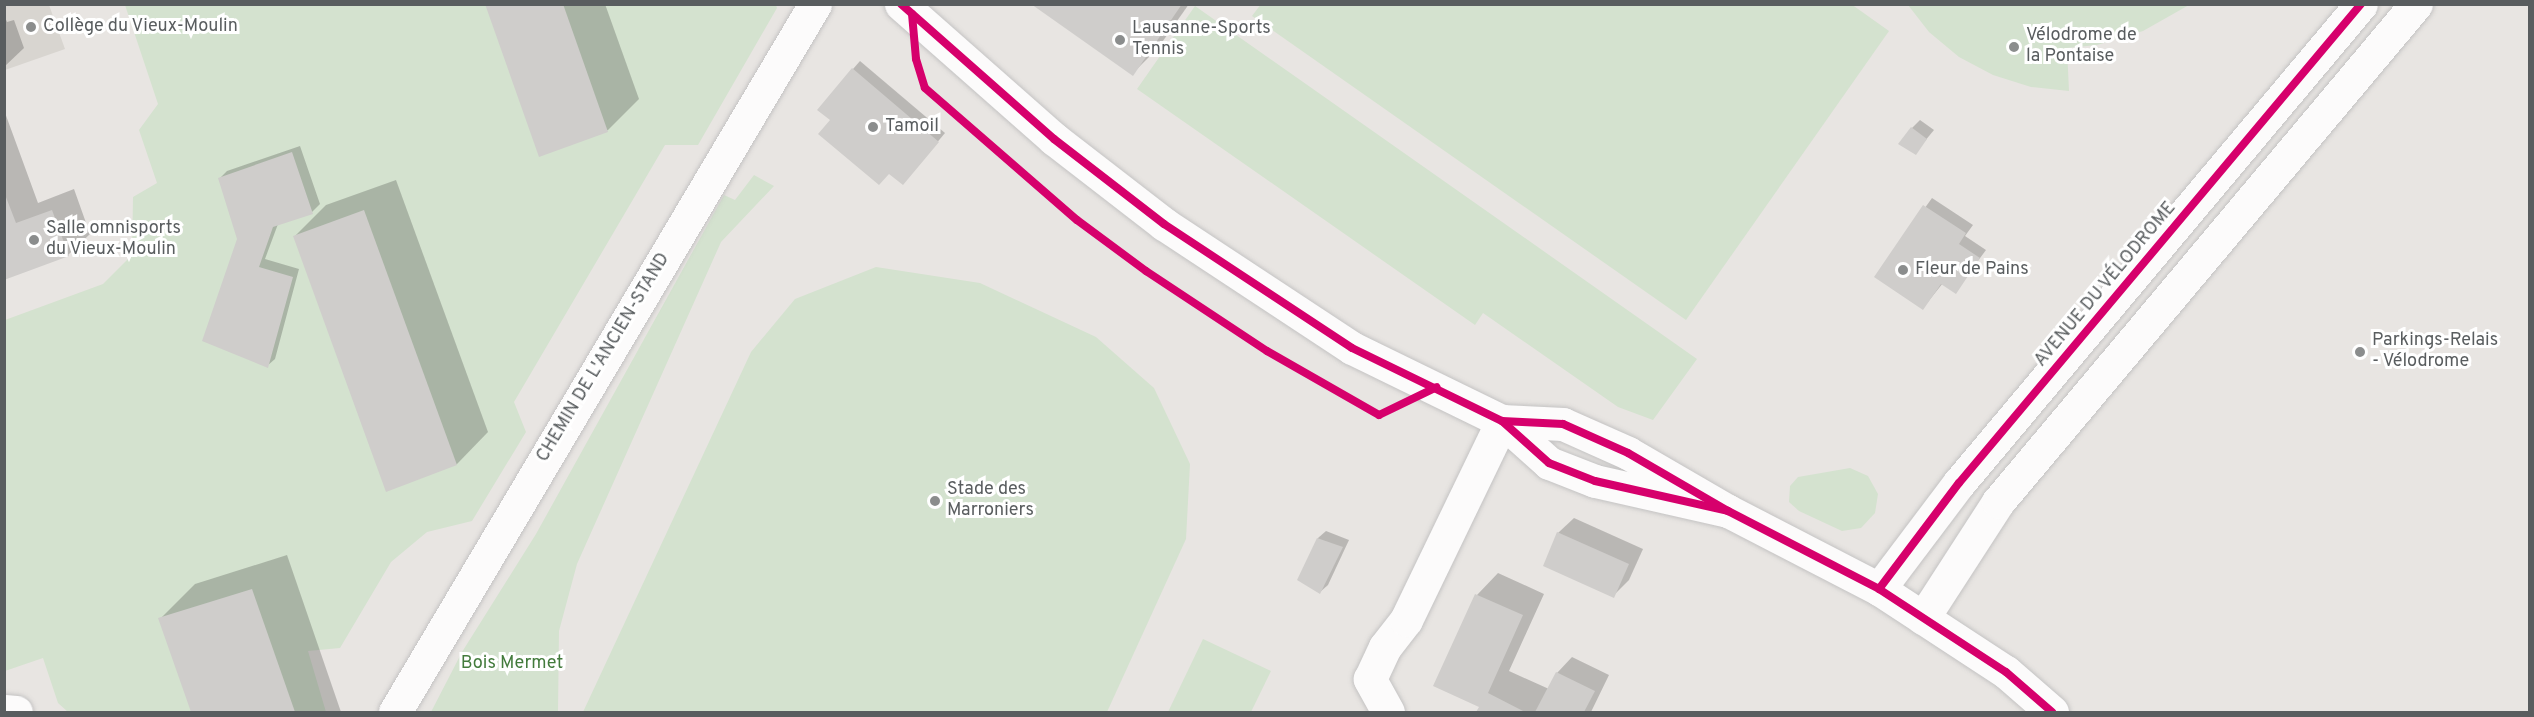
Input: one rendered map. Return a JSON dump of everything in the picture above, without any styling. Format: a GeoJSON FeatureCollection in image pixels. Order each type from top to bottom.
{"type":"FeatureCollection","features":[{"type":"Feature","properties":{"kind":"street","name":"CHEMIN DE L'ANCIEN-STAND"},"geometry":{"type":"LineString","coordinates":[[395,712],[815,4]]}},
{"type":"Feature","properties":{"kind":"street"},"geometry":{"type":"LineString","coordinates":[[901,4],[1054,139],[1164,224],[1352,348],[1502,421],[1534,453],[1559,468],[1594,481],[1728,511],[1879,589],[2006,672],[2052,712]]}},
{"type":"Feature","properties":{"kind":"street","name":"AVENUE DU VÉLODROME"},"geometry":{"type":"LineString","coordinates":[[1879,589],[1959,483],[2361,4]]}},
{"type":"Feature","properties":{"kind":"street"},"geometry":{"type":"LineString","coordinates":[[1923,618],[1998,502],[2416,4]]}},
{"type":"Feature","properties":{"kind":"street"},"geometry":{"type":"LineString","coordinates":[[1388,712],[1370,679],[1384,648],[1406,620],[1502,421]]}},
{"type":"Feature","properties":{"kind":"street"},"geometry":{"type":"LineString","coordinates":[[4,711],[16,712]]}},
{"type":"Feature","properties":{"kind":"shaded area","name":"Collège du Vieux-Moulin"},"geometry":{"type":"Polygon","coordinates":[[[4,5],[49,5],[65,49],[5,70],[4,5]]]}},
{"type":"Feature","properties":{"kind":"green space"},"geometry":{"type":"Polygon","coordinates":[[[1261,4],[1851,4],[1889,31],[1686,320],[1252,16],[1261,4]]]}},
{"type":"Feature","properties":{"kind":"green space"},"geometry":{"type":"Polygon","coordinates":[[[125,5],[776,5],[777,8],[698,145],[665,145],[514,402],[526,432],[472,521],[427,532],[391,562],[340,648],[308,651],[326,712],[68,712],[58,703],[43,658],[5,671],[5,320],[103,284],[132,255],[133,197],[157,183],[139,130],[158,104],[125,5]]]}},
{"type":"Feature","properties":{"kind":"green space","name":"Vélodrome de la Pontaise"},"geometry":{"type":"Polygon","coordinates":[[[1908,5],[2189,5],[2143,31],[2097,45],[2067,48],[2069,91],[2031,87],[1993,75],[1959,57],[1929,32],[1908,5]]]}},
{"type":"Feature","properties":{"kind":"green space"},"geometry":{"type":"Polygon","coordinates":[[[1195,6],[1697,359],[1653,420],[1618,407],[1483,313],[1475,325],[1137,89],[1195,6]]]}},
{"type":"Feature","properties":{"kind":"green space","name":"Bois Mermet"},"geometry":{"type":"Polygon","coordinates":[[[754,175],[774,186],[721,242],[577,564],[559,631],[558,712],[431,712],[462,652],[536,534],[724,195],[735,200],[754,175]]]}},
{"type":"Feature","properties":{"kind":"green space","name":"Stade des Marroniers"},"geometry":{"type":"Polygon","coordinates":[[[876,267],[980,283],[1096,337],[1154,388],[1190,464],[1186,539],[1107,712],[583,712],[751,352],[795,299],[876,267]]]}},
{"type":"Feature","properties":{"kind":"green space"},"geometry":{"type":"Polygon","coordinates":[[[1850,468],[1868,476],[1878,494],[1875,513],[1861,528],[1842,531],[1799,511],[1789,502],[1790,486],[1798,477],[1850,468]]]}},
{"type":"Feature","properties":{"kind":"green space"},"geometry":{"type":"Polygon","coordinates":[[[1203,639],[1271,671],[1251,712],[1168,712],[1203,639]]]}},
{"type":"Feature","properties":{"kind":"building"},"geometry":{"type":"Polygon","coordinates":[[[485,4],[563,4],[608,132],[539,157],[485,4]]]}},
{"type":"Feature","properties":{"kind":"building","name":"Lausanne-Sports Tennis"},"geometry":{"type":"Polygon","coordinates":[[[1031,4],[1182,4],[1133,76],[1031,4]]]}},
{"type":"Feature","properties":{"kind":"building","name":"Tamoil"},"geometry":{"type":"Polygon","coordinates":[[[852,68],[939,142],[903,185],[889,174],[879,185],[818,134],[830,120],[817,110],[852,68]]]}},
{"type":"Feature","properties":{"kind":"building"},"geometry":{"type":"Polygon","coordinates":[[[1911,127],[1927,139],[1916,155],[1898,144],[1911,127]]]}},
{"type":"Feature","properties":{"kind":"building"},"geometry":{"type":"Polygon","coordinates":[[[292,152],[313,214],[273,227],[259,267],[293,277],[268,368],[202,341],[237,239],[218,178],[292,152]]]}},
{"type":"Feature","properties":{"kind":"building","name":"Salle omnisports du Vieux-Moulin"},"geometry":{"type":"Polygon","coordinates":[[[4,192],[16,223],[52,210],[69,256],[4,280],[4,192]]]}},
{"type":"Feature","properties":{"kind":"building"},"geometry":{"type":"Polygon","coordinates":[[[1923,205],[1966,233],[1959,244],[1980,258],[1956,294],[1941,284],[1923,310],[1874,277],[1923,205]]]}},
{"type":"Feature","properties":{"kind":"building"},"geometry":{"type":"Polygon","coordinates":[[[364,210],[457,465],[386,492],[293,236],[364,210]]]}},
{"type":"Feature","properties":{"kind":"building"},"geometry":{"type":"Polygon","coordinates":[[[1557,532],[1629,564],[1614,598],[1543,566],[1557,532]]]}},
{"type":"Feature","properties":{"kind":"building"},"geometry":{"type":"Polygon","coordinates":[[[1317,538],[1343,547],[1320,594],[1297,580],[1317,538]]]}},
{"type":"Feature","properties":{"kind":"building"},"geometry":{"type":"Polygon","coordinates":[[[252,589],[295,712],[191,712],[158,618],[252,589]]]}},
{"type":"Feature","properties":{"kind":"building"},"geometry":{"type":"Polygon","coordinates":[[[1475,594],[1523,615],[1488,693],[1525,712],[1476,712],[1479,707],[1433,686],[1475,594]]]}},
{"type":"Feature","properties":{"kind":"building"},"geometry":{"type":"Polygon","coordinates":[[[1556,672],[1595,691],[1584,712],[1535,712],[1556,672]]]}},
{"type":"Feature","properties":{"kind":"cycle path"},"geometry":{"type":"LineString","coordinates":[[901,4],[1054,139],[1164,224],[1352,348],[1502,421],[1549,463],[1595,481],[1728,511]]}},
{"type":"Feature","properties":{"kind":"cycle path"},"geometry":{"type":"LineString","coordinates":[[1879,589],[1959,483],[2361,4]]}},
{"type":"Feature","properties":{"kind":"cycle path"},"geometry":{"type":"LineString","coordinates":[[912,14],[916,59],[925,88],[1077,220],[1146,271],[1267,351],[1379,415],[1437,387]]}},
{"type":"Feature","properties":{"kind":"cycle path"},"geometry":{"type":"LineString","coordinates":[[1502,421],[1563,424],[1628,453],[1728,511],[1879,589],[2006,672],[2052,712]]}},
{"type":"Feature","properties":{"kind":"place","name":"Collège du Vieux-Moulin"},"geometry":{"type":"Point","coordinates":[31,27]}},
{"type":"Feature","properties":{"kind":"place","name":"Lausanne-Sports Tennis"},"geometry":{"type":"Point","coordinates":[1120,40]}},
{"type":"Feature","properties":{"kind":"place","name":"Vélodrome de la Pontaise"},"geometry":{"type":"Point","coordinates":[2014,47]}},
{"type":"Feature","properties":{"kind":"place","name":"Tamoil"},"geometry":{"type":"Point","coordinates":[873,127]}},
{"type":"Feature","properties":{"kind":"place","name":"Salle omnisports du Vieux-Moulin"},"geometry":{"type":"Point","coordinates":[34,240]}},
{"type":"Feature","properties":{"kind":"place","name":"Fleur de Pains"},"geometry":{"type":"Point","coordinates":[1903,270]}},
{"type":"Feature","properties":{"kind":"place","name":"Parkings-Relais - Vélodrome"},"geometry":{"type":"Point","coordinates":[2360,352]}},
{"type":"Feature","properties":{"kind":"place","name":"Stade des Marroniers"},"geometry":{"type":"Point","coordinates":[935,501]}}]}
